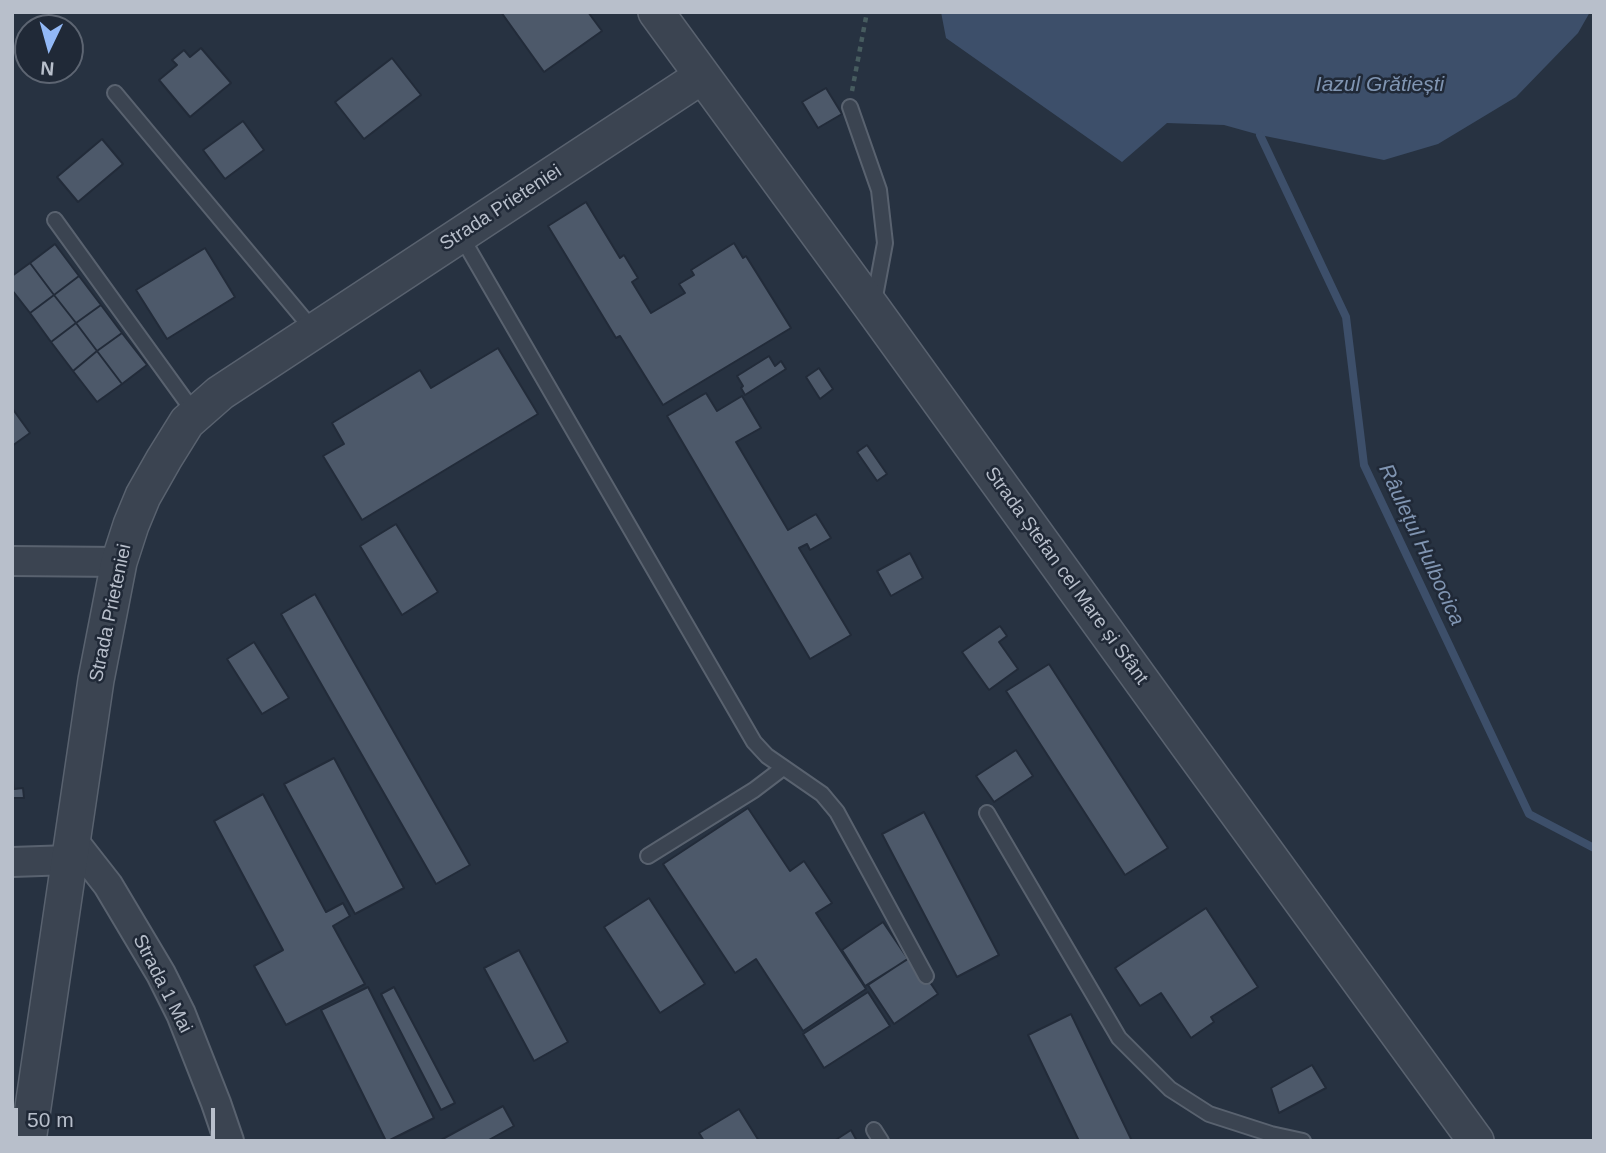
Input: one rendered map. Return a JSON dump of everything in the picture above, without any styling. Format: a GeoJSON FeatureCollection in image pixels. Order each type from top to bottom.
{"type":"FeatureCollection","features":[{"type":"Feature","properties":{"kind":"street","name":"Strada Ștefan cel Mare și Sfânt"},"geometry":{"type":"LineString","coordinates":[[656,12],[1188,746],[1466,1136]]}},
{"type":"Feature","properties":{"kind":"street","name":"Strada Prieteniei"},"geometry":{"type":"LineString","coordinates":[[28,1141],[96,680],[119,562],[143,496],[187,422],[220,393],[702,76]]}},
{"type":"Feature","properties":{"kind":"street"},"geometry":{"type":"LineString","coordinates":[[12,561],[119,562]]}},
{"type":"Feature","properties":{"kind":"street"},"geometry":{"type":"LineString","coordinates":[[12,862],[71,849]]}},
{"type":"Feature","properties":{"kind":"street","name":"Strada 1 Mai"},"geometry":{"type":"LineString","coordinates":[[71,849],[108,885],[162,974],[181,1014],[229,1141]]}},
{"type":"Feature","properties":{"kind":"lane"},"geometry":{"type":"LineString","coordinates":[[115,93],[314,331]]}},
{"type":"Feature","properties":{"kind":"lane"},"geometry":{"type":"LineString","coordinates":[[850,107],[878,190],[885,243],[873,309]]}},
{"type":"Feature","properties":{"kind":"lane"},"geometry":{"type":"LineString","coordinates":[[55,220],[196,415]]}},
{"type":"Feature","properties":{"kind":"lane"},"geometry":{"type":"LineString","coordinates":[[460,235],[754,742],[783,768],[822,794],[837,812],[926,976]]}},
{"type":"Feature","properties":{"kind":"lane"},"geometry":{"type":"LineString","coordinates":[[648,856],[754,790],[783,768]]}},
{"type":"Feature","properties":{"kind":"lane"},"geometry":{"type":"LineString","coordinates":[[987,813],[1119,1038],[1170,1089],[1209,1114],[1267,1137],[1303,1141]]}},
{"type":"Feature","properties":{"kind":"path"},"geometry":{"type":"LineString","coordinates":[[850,107],[867,12]]}},
{"type":"Feature","properties":{"kind":"water","name":"Iazul Grătiești"},"geometry":{"type":"Polygon","coordinates":[[[941,12],[1590,12],[1578,33],[1516,97],[1438,144],[1384,160],[1224,125],[1167,123],[1122,162],[946,38],[941,12]]]}},
{"type":"Feature","properties":{"kind":"building"},"geometry":{"type":"Polygon","coordinates":[[[501,12],[588,12],[602,31],[544,72],[501,12]]]}},
{"type":"Feature","properties":{"kind":"building"},"geometry":{"type":"Polygon","coordinates":[[[201,48],[231,83],[190,117],[159,80],[177,65],[172,60],[184,50],[190,57],[201,48]]]}},
{"type":"Feature","properties":{"kind":"building"},"geometry":{"type":"Polygon","coordinates":[[[392,58],[421,95],[364,139],[335,102],[392,58]]]}},
{"type":"Feature","properties":{"kind":"building"},"geometry":{"type":"Polygon","coordinates":[[[826,88],[842,114],[818,128],[802,102],[826,88]]]}},
{"type":"Feature","properties":{"kind":"building"},"geometry":{"type":"Polygon","coordinates":[[[243,121],[264,150],[225,179],[203,150],[243,121]]]}},
{"type":"Feature","properties":{"kind":"building"},"geometry":{"type":"Polygon","coordinates":[[[102,139],[123,164],[78,202],[57,177],[102,139]]]}},
{"type":"Feature","properties":{"kind":"building"},"geometry":{"type":"Polygon","coordinates":[[[586,202],[620,258],[624,255],[638,278],[632,282],[651,313],[685,293],[679,284],[694,275],[691,270],[734,243],[743,258],[746,256],[791,328],[663,405],[620,336],[616,338],[548,226],[586,202]]]}},
{"type":"Feature","properties":{"kind":"building"},"geometry":{"type":"Polygon","coordinates":[[[55,244],[79,276],[54,295],[30,263],[55,244]]]}},
{"type":"Feature","properties":{"kind":"building"},"geometry":{"type":"Polygon","coordinates":[[[205,248],[235,297],[167,339],[136,290],[205,248]]]}},
{"type":"Feature","properties":{"kind":"building"},"geometry":{"type":"Polygon","coordinates":[[[30,263],[54,295],[30,313],[12,290],[12,276],[30,263]]]}},
{"type":"Feature","properties":{"kind":"building"},"geometry":{"type":"Polygon","coordinates":[[[79,276],[101,305],[76,323],[54,295],[79,276]]]}},
{"type":"Feature","properties":{"kind":"building"},"geometry":{"type":"Polygon","coordinates":[[[54,295],[76,323],[51,342],[30,313],[54,295]]]}},
{"type":"Feature","properties":{"kind":"building"},"geometry":{"type":"Polygon","coordinates":[[[101,305],[122,333],[97,351],[76,323],[101,305]]]}},
{"type":"Feature","properties":{"kind":"building"},"geometry":{"type":"Polygon","coordinates":[[[76,323],[97,351],[73,371],[51,342],[76,323]]]}},
{"type":"Feature","properties":{"kind":"building"},"geometry":{"type":"Polygon","coordinates":[[[122,333],[147,365],[122,384],[97,351],[122,333]]]}},
{"type":"Feature","properties":{"kind":"building"},"geometry":{"type":"Polygon","coordinates":[[[498,348],[538,414],[362,520],[323,456],[344,444],[332,423],[420,370],[431,388],[498,348]]]}},
{"type":"Feature","properties":{"kind":"building"},"geometry":{"type":"Polygon","coordinates":[[[97,351],[122,384],[97,402],[73,371],[97,351]]]}},
{"type":"Feature","properties":{"kind":"building"},"geometry":{"type":"Polygon","coordinates":[[[769,356],[775,366],[781,361],[786,369],[745,395],[737,376],[769,356]]]}},
{"type":"Feature","properties":{"kind":"building"},"geometry":{"type":"Polygon","coordinates":[[[819,368],[833,389],[820,399],[806,377],[819,368]]]}},
{"type":"Feature","properties":{"kind":"building"},"geometry":{"type":"Polygon","coordinates":[[[706,393],[717,411],[742,396],[761,428],[736,442],[788,530],[816,514],[831,538],[810,550],[807,544],[799,548],[851,635],[810,659],[667,416],[706,393]]]}},
{"type":"Feature","properties":{"kind":"building"},"geometry":{"type":"Polygon","coordinates":[[[12,408],[30,433],[12,446],[12,408]]]}},
{"type":"Feature","properties":{"kind":"building"},"geometry":{"type":"Polygon","coordinates":[[[867,445],[887,474],[877,481],[857,452],[867,445]]]}},
{"type":"Feature","properties":{"kind":"building"},"geometry":{"type":"Polygon","coordinates":[[[396,524],[438,592],[402,615],[360,546],[396,524]]]}},
{"type":"Feature","properties":{"kind":"building"},"geometry":{"type":"Polygon","coordinates":[[[910,553],[923,578],[891,596],[877,571],[910,553]]]}},
{"type":"Feature","properties":{"kind":"building"},"geometry":{"type":"Polygon","coordinates":[[[315,594],[470,865],[436,884],[281,614],[315,594]]]}},
{"type":"Feature","properties":{"kind":"building"},"geometry":{"type":"Polygon","coordinates":[[[1000,626],[1007,636],[999,642],[1018,669],[989,690],[962,652],[1000,626]]]}},
{"type":"Feature","properties":{"kind":"building"},"geometry":{"type":"Polygon","coordinates":[[[254,642],[289,698],[262,714],[227,659],[254,642]]]}},
{"type":"Feature","properties":{"kind":"building"},"geometry":{"type":"Polygon","coordinates":[[[1049,664],[1168,848],[1125,875],[1006,691],[1049,664]]]}},
{"type":"Feature","properties":{"kind":"building"},"geometry":{"type":"Polygon","coordinates":[[[1016,750],[1033,776],[994,802],[976,776],[1016,750]]]}},
{"type":"Feature","properties":{"kind":"building"},"geometry":{"type":"Polygon","coordinates":[[[334,758],[404,888],[355,914],[284,784],[334,758]]]}},
{"type":"Feature","properties":{"kind":"building"},"geometry":{"type":"Polygon","coordinates":[[[12,771],[14,789],[23,788],[24,798],[12,798],[12,771]]]}},
{"type":"Feature","properties":{"kind":"building"},"geometry":{"type":"Polygon","coordinates":[[[263,794],[326,912],[343,903],[350,916],[333,926],[365,984],[286,1025],[254,966],[283,950],[214,821],[263,794]]]}},
{"type":"Feature","properties":{"kind":"building"},"geometry":{"type":"Polygon","coordinates":[[[748,808],[790,871],[804,861],[832,903],[816,913],[866,989],[803,1031],[756,959],[735,973],[663,864],[748,808]]]}},
{"type":"Feature","properties":{"kind":"building"},"geometry":{"type":"Polygon","coordinates":[[[924,812],[999,955],[957,977],[882,834],[924,812]]]}},
{"type":"Feature","properties":{"kind":"building"},"geometry":{"type":"Polygon","coordinates":[[[649,898],[705,984],[660,1013],[604,927],[649,898]]]}},
{"type":"Feature","properties":{"kind":"building"},"geometry":{"type":"Polygon","coordinates":[[[1206,908],[1258,987],[1211,1017],[1214,1022],[1191,1038],[1161,993],[1140,1006],[1115,968],[1206,908]]]}},
{"type":"Feature","properties":{"kind":"building"},"geometry":{"type":"Polygon","coordinates":[[[883,922],[908,959],[865,986],[842,950],[883,922]]]}},
{"type":"Feature","properties":{"kind":"building"},"geometry":{"type":"Polygon","coordinates":[[[519,950],[568,1042],[534,1061],[484,968],[519,950]]]}},
{"type":"Feature","properties":{"kind":"building"},"geometry":{"type":"Polygon","coordinates":[[[912,956],[938,994],[894,1024],[868,985],[912,956]]]}},
{"type":"Feature","properties":{"kind":"building"},"geometry":{"type":"Polygon","coordinates":[[[368,987],[434,1118],[388,1141],[321,1010],[368,987]]]}},
{"type":"Feature","properties":{"kind":"building"},"geometry":{"type":"Polygon","coordinates":[[[394,987],[455,1103],[441,1110],[381,994],[394,987]]]}},
{"type":"Feature","properties":{"kind":"building"},"geometry":{"type":"Polygon","coordinates":[[[868,992],[890,1026],[824,1068],[803,1034],[868,992]]]}},
{"type":"Feature","properties":{"kind":"building"},"geometry":{"type":"Polygon","coordinates":[[[1071,1014],[1132,1141],[1079,1141],[1028,1035],[1071,1014]]]}},
{"type":"Feature","properties":{"kind":"building"},"geometry":{"type":"Polygon","coordinates":[[[1312,1065],[1326,1088],[1279,1113],[1271,1088],[1312,1065]]]}},
{"type":"Feature","properties":{"kind":"building"},"geometry":{"type":"Polygon","coordinates":[[[503,1106],[514,1126],[487,1141],[439,1141],[503,1106]]]}},
{"type":"Feature","properties":{"kind":"building"},"geometry":{"type":"Polygon","coordinates":[[[739,1109],[759,1141],[704,1141],[699,1133],[739,1109]]]}},
{"type":"Feature","properties":{"kind":"building"},"geometry":{"type":"Polygon","coordinates":[[[851,1130],[857,1141],[834,1141],[851,1130]]]}},
{"type":"Feature","properties":{"kind":"waterway","name":"Râulețul Hulbocica"},"geometry":{"type":"LineString","coordinates":[[1260,135],[1346,317],[1364,465],[1529,814],[1594,848]]}}]}
